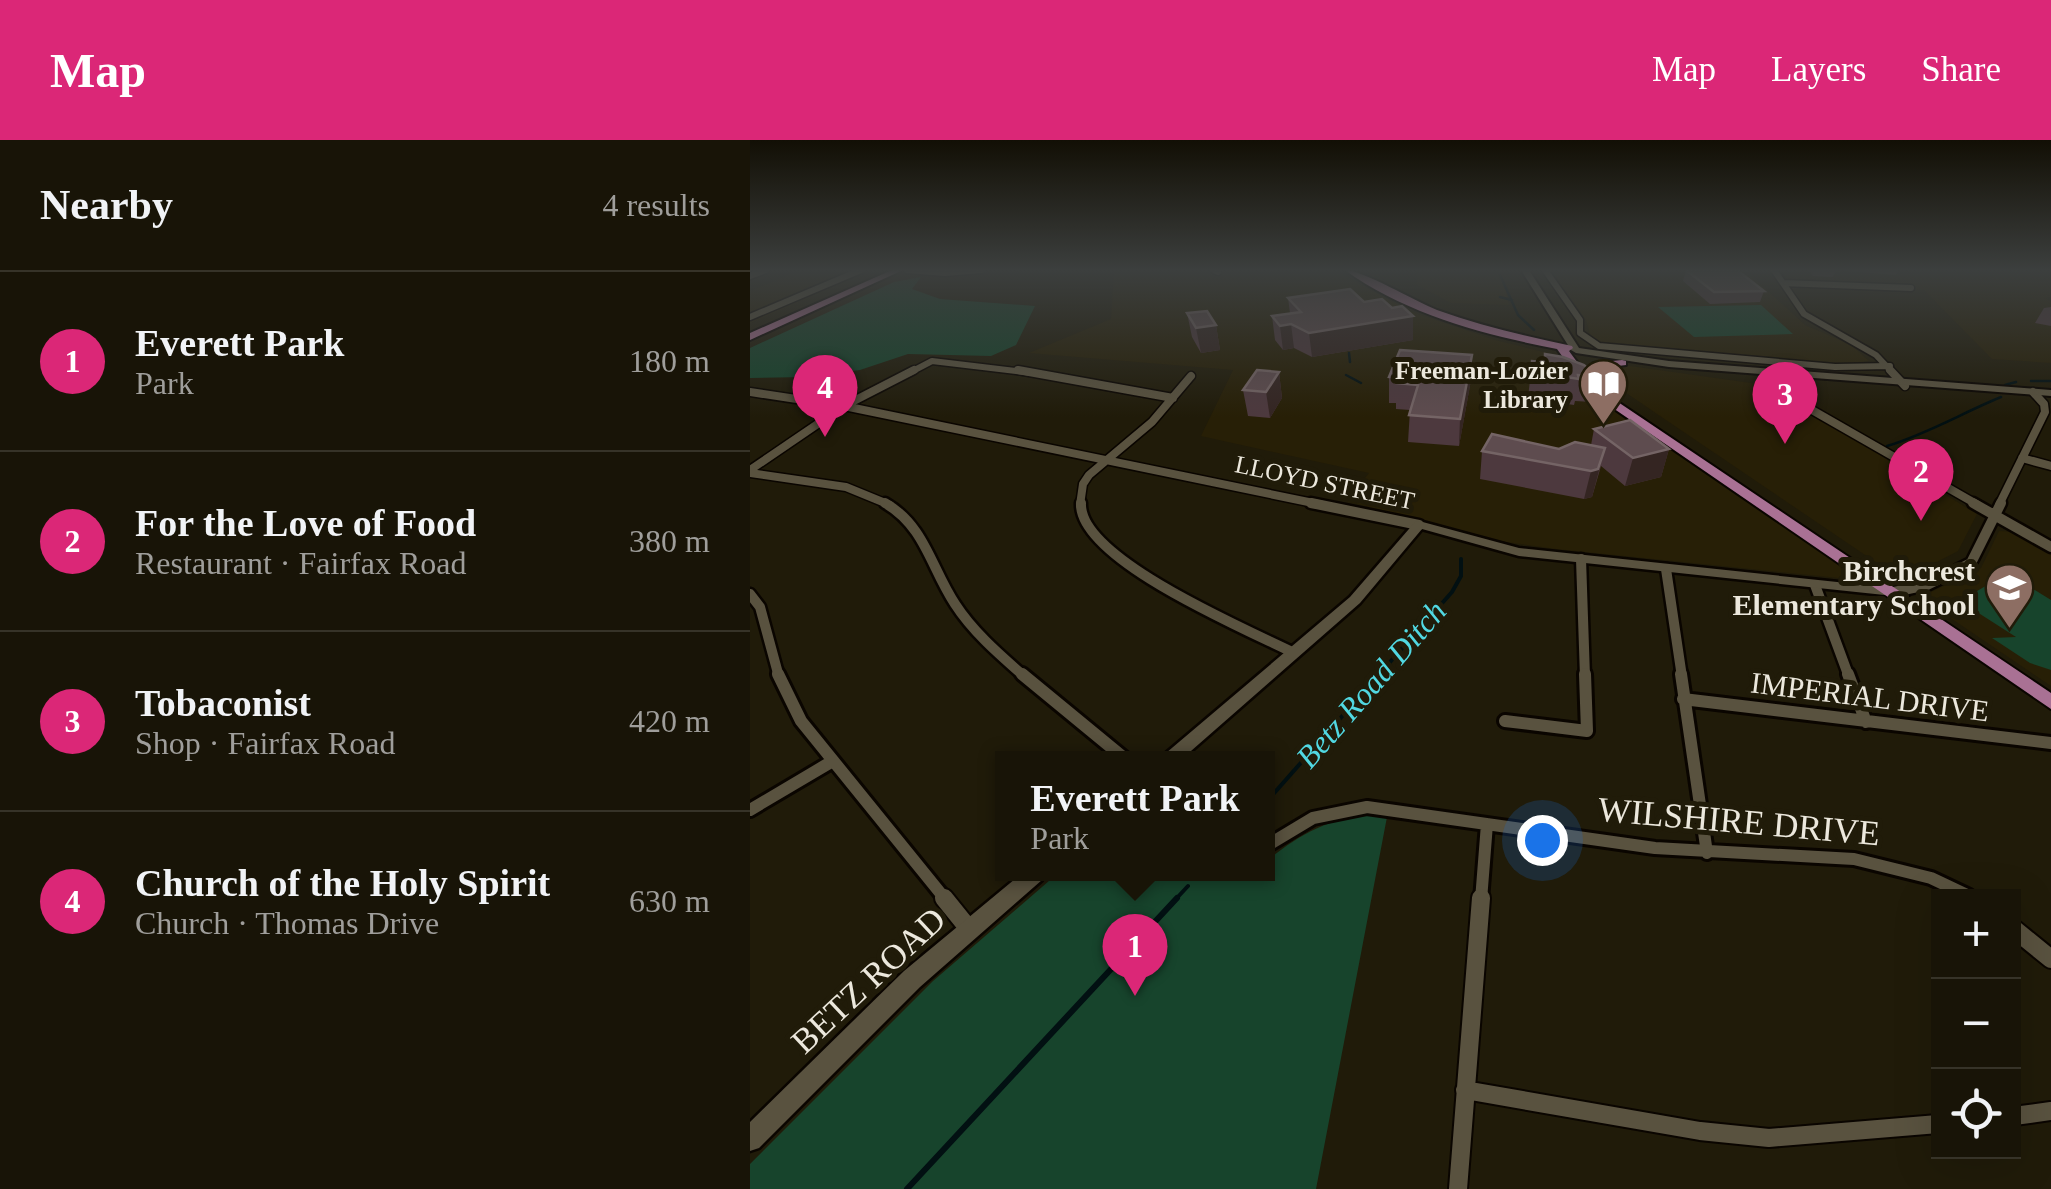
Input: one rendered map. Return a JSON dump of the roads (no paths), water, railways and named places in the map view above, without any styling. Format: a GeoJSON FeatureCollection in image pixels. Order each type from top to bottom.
{"type":"FeatureCollection","features":[{"type":"Feature","properties":{"kind":"main road"},"geometry":{"type":"LineString","coordinates":[[750,333],[772,319]]}},
{"type":"Feature","properties":{"kind":"main road"},"geometry":{"type":"LineString","coordinates":[[750,333],[783,319]]}},
{"type":"Feature","properties":{"kind":"main road"},"geometry":{"type":"LineString","coordinates":[[1435,319],[1501,340],[1622,363],[1768,377],[2051,393]]}},
{"type":"Feature","properties":{"kind":"main road"},"geometry":{"type":"LineString","coordinates":[[1456,319],[1570,352],[1669,358],[1904,384]]}},
{"type":"Feature","properties":{"kind":"main road"},"geometry":{"type":"LineString","coordinates":[[1544,319],[1603,396],[2051,702]]}},
{"type":"Feature","properties":{"kind":"main road"},"geometry":{"type":"LineString","coordinates":[[1552,319],[1570,352],[1682,441],[1685,450]]}},
{"type":"Feature","properties":{"kind":"main road"},"geometry":{"type":"LineString","coordinates":[[1517,338],[1544,338],[1551,330]]}},
{"type":"Feature","properties":{"kind":"main road"},"geometry":{"type":"LineString","coordinates":[[1595,375],[1597,365],[1622,363]]}},
{"type":"Feature","properties":{"kind":"street"},"geometry":{"type":"LineString","coordinates":[[1579,319],[1579,330],[1585,340],[1669,358],[1890,366]]}},
{"type":"Feature","properties":{"kind":"street"},"geometry":{"type":"LineString","coordinates":[[1810,319],[1870,351],[1890,366],[1904,384]]}},
{"type":"Feature","properties":{"kind":"street"},"geometry":{"type":"LineString","coordinates":[[750,472],[844,406],[932,361],[1024,372],[1173,398]]}},
{"type":"Feature","properties":{"kind":"street"},"geometry":{"type":"LineString","coordinates":[[1191,376],[1148,425],[1105,459],[1082,486],[1077,502],[1087,530],[1140,574],[1294,653]]}},
{"type":"Feature","properties":{"kind":"street"},"geometry":{"type":"LineString","coordinates":[[1768,377],[1775,388],[2051,547]]}},
{"type":"Feature","properties":{"kind":"street","name":"LLOYD STREET"},"geometry":{"type":"LineString","coordinates":[[750,392],[844,406],[1105,459],[1419,525],[1497,548],[1894,592]]}},
{"type":"Feature","properties":{"kind":"street"},"geometry":{"type":"LineString","coordinates":[[1894,592],[1927,585],[1970,565],[2022,458],[2047,418],[2044,404],[2033,392]]}},
{"type":"Feature","properties":{"kind":"street"},"geometry":{"type":"LineString","coordinates":[[2022,458],[2051,466]]}},
{"type":"Feature","properties":{"kind":"street"},"geometry":{"type":"LineString","coordinates":[[750,472],[831,482],[898,511],[923,540],[962,614],[1116,751]]}},
{"type":"Feature","properties":{"kind":"street"},"geometry":{"type":"LineString","coordinates":[[1180,751],[1355,600],[1419,525]]}},
{"type":"Feature","properties":{"kind":"street"},"geometry":{"type":"LineString","coordinates":[[1505,721],[1587,731],[1581,560]]}},
{"type":"Feature","properties":{"kind":"street"},"geometry":{"type":"LineString","coordinates":[[1666,569],[1707,853]]}},
{"type":"Feature","properties":{"kind":"street"},"geometry":{"type":"LineString","coordinates":[[1815,585],[1866,722]]}},
{"type":"Feature","properties":{"kind":"street"},"geometry":{"type":"LineString","coordinates":[[750,594],[760,607],[786,694],[831,762],[969,929]]}},
{"type":"Feature","properties":{"kind":"street","name":"IMPERIAL DRIVE"},"geometry":{"type":"LineString","coordinates":[[1683,700],[2051,743]]}},
{"type":"Feature","properties":{"kind":"street"},"geometry":{"type":"LineString","coordinates":[[750,810],[831,762]]}},
{"type":"Feature","properties":{"kind":"street","name":"WILSHIRE DRIVE"},"geometry":{"type":"LineString","coordinates":[[1275,841],[1313,818],[1367,806],[1707,853],[1863,858],[1936,878],[1956,889]]}},
{"type":"Feature","properties":{"kind":"street"},"geometry":{"type":"LineString","coordinates":[[1458,1189],[1487,824]]}},
{"type":"Feature","properties":{"kind":"street","name":"BETZ ROAD"},"geometry":{"type":"LineString","coordinates":[[750,1139],[840,1047],[1027,881]]}},
{"type":"Feature","properties":{"kind":"street"},"geometry":{"type":"LineString","coordinates":[[2021,935],[2051,960]]}},
{"type":"Feature","properties":{"kind":"street"},"geometry":{"type":"LineString","coordinates":[[1465,1090],[1700,1132],[1769,1138],[1931,1125]]}},
{"type":"Feature","properties":{"kind":"street"},"geometry":{"type":"LineString","coordinates":[[2021,1115],[2051,1111]]}},
{"type":"Feature","properties":{"kind":"waterway"},"geometry":{"type":"LineString","coordinates":[[1522,319],[1534,330]]}},
{"type":"Feature","properties":{"kind":"waterway"},"geometry":{"type":"LineString","coordinates":[[1349,353],[1350,362]]}},
{"type":"Feature","properties":{"kind":"waterway"},"geometry":{"type":"LineString","coordinates":[[1346,375],[1361,383]]}},
{"type":"Feature","properties":{"kind":"waterway","name":"Betz Road Ditch"},"geometry":{"type":"LineString","coordinates":[[2031,381],[2051,381]]}},
{"type":"Feature","properties":{"kind":"waterway","name":"Betz Road Ditch"},"geometry":{"type":"LineString","coordinates":[[2005,385],[2016,382]]}},
{"type":"Feature","properties":{"kind":"waterway","name":"Betz Road Ditch"},"geometry":{"type":"LineString","coordinates":[[1887,446],[2001,397]]}},
{"type":"Feature","properties":{"kind":"waterway","name":"Betz Road Ditch"},"geometry":{"type":"LineString","coordinates":[[1275,792],[1452,592],[1461,576],[1461,559]]}},
{"type":"Feature","properties":{"kind":"waterway","name":"Betz Road Ditch"},"geometry":{"type":"LineString","coordinates":[[1175,900],[1188,886]]}},
{"type":"Feature","properties":{"kind":"waterway","name":"Betz Road Ditch"},"geometry":{"type":"LineString","coordinates":[[907,1189],[1177,898]]}},
{"type":"Feature","properties":{"kind":"place","name":"Freeman-Lozier Library"},"geometry":{"type":"Point","coordinates":[1603,426]}},
{"type":"Feature","properties":{"kind":"place","name":"Church of the Holy Spirit"},"geometry":{"type":"Point","coordinates":[825,437]}},
{"type":"Feature","properties":{"kind":"place","name":"Tobaconist"},"geometry":{"type":"Point","coordinates":[1785,444]}},
{"type":"Feature","properties":{"kind":"place","name":"For the Love of Food"},"geometry":{"type":"Point","coordinates":[1921,521]}},
{"type":"Feature","properties":{"kind":"place","name":"Birchcrest Elementary School"},"geometry":{"type":"Point","coordinates":[2010,630]}},
{"type":"Feature","properties":{"kind":"place","name":"Everett Park"},"geometry":{"type":"Point","coordinates":[1135,996]}}]}
